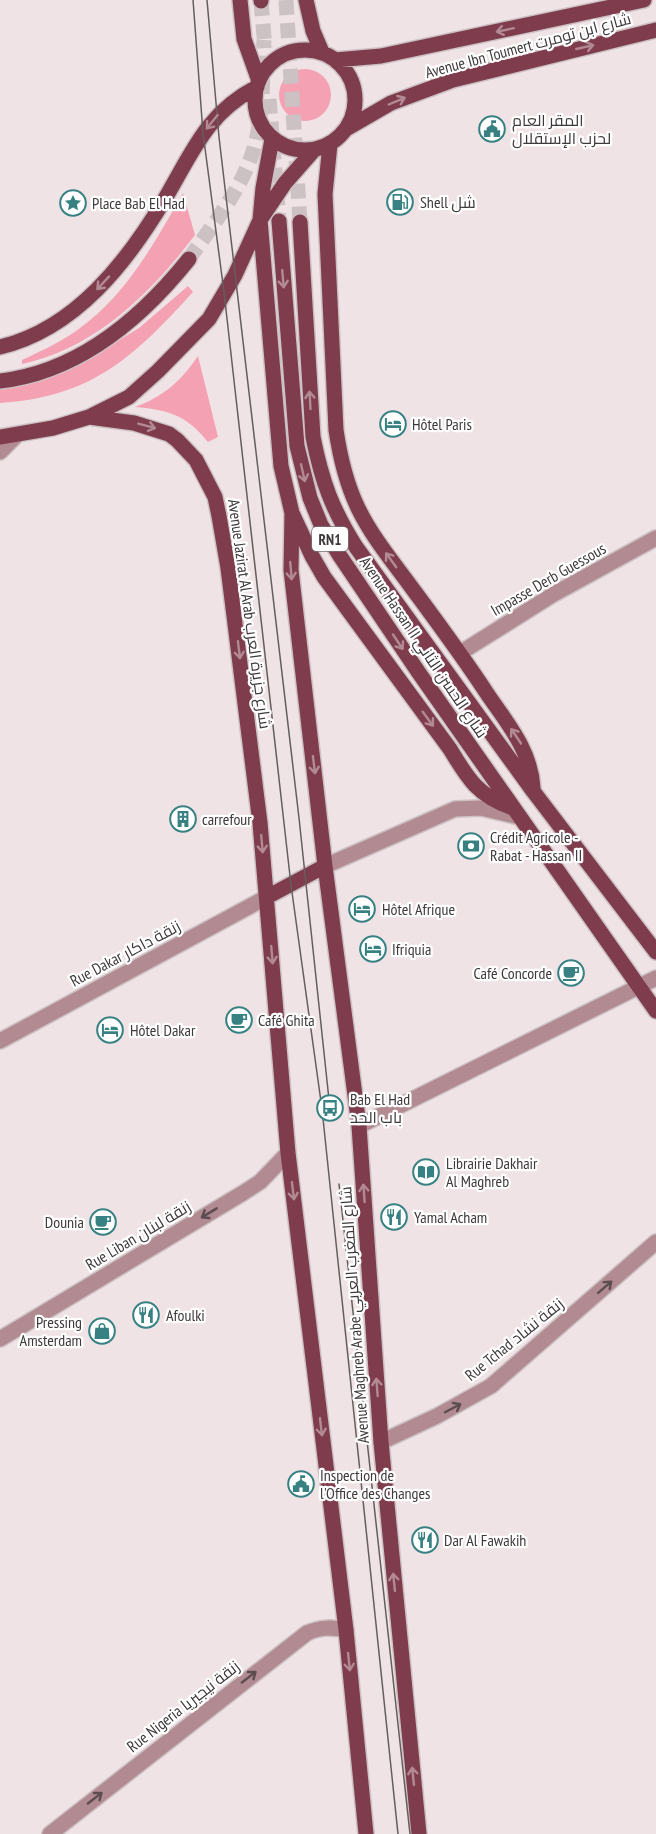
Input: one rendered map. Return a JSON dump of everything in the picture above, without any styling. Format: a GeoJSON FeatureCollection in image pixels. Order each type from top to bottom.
{"type":"FeatureCollection","features":[{"type":"Feature","properties":{"kind":"main road"},"geometry":{"type":"LineString","coordinates":[[240,0],[244,39],[258,84],[256,109],[259,120],[272,139],[292,149],[314,150],[330,144],[346,129],[355,105],[354,92],[344,69],[328,56],[313,31],[306,0]]}},
{"type":"Feature","properties":{"kind":"main road"},"geometry":{"type":"LineString","coordinates":[[591,0],[608,8]]}},
{"type":"Feature","properties":{"kind":"main road","name":"Avenue Ibn Toumert شارع ابن تومرت"},"geometry":{"type":"LineString","coordinates":[[328,56],[381,56],[644,0]]}},
{"type":"Feature","properties":{"kind":"main road","name":"Avenue Ibn Toumert شارع ابن تومرت"},"geometry":{"type":"LineString","coordinates":[[346,129],[392,103],[453,80],[656,30]]}},
{"type":"Feature","properties":{"kind":"main road"},"geometry":{"type":"LineString","coordinates":[[0,348],[36,334],[63,319],[108,278],[147,227],[203,133],[217,115],[258,84],[272,63],[290,52],[300,50],[328,56]]}},
{"type":"Feature","properties":{"kind":"main road"},"geometry":{"type":"LineString","coordinates":[[272,139],[265,171],[260,220],[281,466],[292,513],[324,577],[450,749],[466,777],[488,797],[517,813]]}},
{"type":"Feature","properties":{"kind":"main road"},"geometry":{"type":"LineString","coordinates":[[330,144],[325,194],[336,421],[340,457],[355,501],[372,533],[460,653],[522,745],[530,767],[533,791]]}},
{"type":"Feature","properties":{"kind":"main road"},"geometry":{"type":"LineString","coordinates":[[0,437],[53,428],[89,417],[129,397],[158,371],[209,319],[235,275],[260,220],[285,183],[314,150]]}},
{"type":"Feature","properties":{"kind":"main road","name":"Avenue Hassan II شارع الحسن الثاني"},"geometry":{"type":"LineString","coordinates":[[279,221],[297,446],[303,476],[321,525],[517,813],[656,1011]]}},
{"type":"Feature","properties":{"kind":"main road","name":"Avenue Hassan II شارع الحسن الثاني"},"geometry":{"type":"LineString","coordinates":[[300,222],[311,417],[319,467],[337,516],[356,547],[533,791],[656,952]]}},
{"type":"Feature","properties":{"kind":"main road"},"geometry":{"type":"LineString","coordinates":[[0,381],[24,378],[53,369],[109,338],[154,299],[189,259]]}},
{"type":"Feature","properties":{"kind":"main road","name":"Avenue Jazirat Al Arab شارع جزيرة العرب"},"geometry":{"type":"LineString","coordinates":[[89,417],[134,423],[169,434],[196,460],[215,496],[230,580],[267,897]]}},
{"type":"Feature","properties":{"kind":"main road"},"geometry":{"type":"LineString","coordinates":[[292,513],[291,570],[325,866],[267,897],[288,1153],[346,1630],[366,1834]]}},
{"type":"Feature","properties":{"kind":"main road","name":"Avenue Maghreb Arabe شارع المغرب العربي"},"geometry":{"type":"LineString","coordinates":[[325,866],[359,1126],[381,1442],[419,1834]]}},
{"type":"Feature","properties":{"kind":"street"},"geometry":{"type":"LineString","coordinates":[[0,452],[16,436]]}},
{"type":"Feature","properties":{"kind":"street","name":"Impasse Derb Guessous"},"geometry":{"type":"LineString","coordinates":[[460,653],[554,594],[656,538]]}},
{"type":"Feature","properties":{"kind":"street"},"geometry":{"type":"LineString","coordinates":[[325,866],[455,809],[481,808],[517,813]]}},
{"type":"Feature","properties":{"kind":"street","name":"Rue Dakar زنقة داكار"},"geometry":{"type":"LineString","coordinates":[[0,1041],[267,897]]}},
{"type":"Feature","properties":{"kind":"street"},"geometry":{"type":"LineString","coordinates":[[359,1126],[656,978]]}},
{"type":"Feature","properties":{"kind":"street","name":"Rue Liban زنقة لبنان"},"geometry":{"type":"LineString","coordinates":[[0,1339],[243,1193],[267,1175],[288,1153]]}},
{"type":"Feature","properties":{"kind":"street","name":"Rue Tchad زنقة نشاد"},"geometry":{"type":"LineString","coordinates":[[381,1442],[437,1416],[491,1386],[656,1242]]}},
{"type":"Feature","properties":{"kind":"street","name":"Rue Nigeria زنقة نيجيريا"},"geometry":{"type":"LineString","coordinates":[[50,1834],[307,1633],[319,1628],[333,1627],[346,1630]]}},
{"type":"Feature","properties":{"kind":"shaded area"},"geometry":{"type":"Polygon","coordinates":[[[305,69],[319,73],[327,81],[331,95],[327,109],[319,117],[305,121],[291,117],[283,109],[279,95],[283,81],[291,73],[305,69]]]}},
{"type":"Feature","properties":{"kind":"shaded area"},"geometry":{"type":"Polygon","coordinates":[[[183,193],[195,235],[160,277],[120,315],[98,331],[49,356],[22,364],[22,360],[76,331],[109,302],[137,268],[183,193]]]}},
{"type":"Feature","properties":{"kind":"shaded area"},"geometry":{"type":"Polygon","coordinates":[[[188,286],[193,292],[172,315],[151,336],[109,370],[61,392],[0,403],[0,386],[90,358],[139,328],[188,286]]]}},
{"type":"Feature","properties":{"kind":"shaded area"},"geometry":{"type":"Polygon","coordinates":[[[198,356],[218,437],[208,442],[192,426],[176,416],[158,410],[135,407],[171,387],[198,356]]]}},
{"type":"Feature","properties":{"kind":"tunnel"},"geometry":{"type":"LineString","coordinates":[[286,0],[300,222]]}},
{"type":"Feature","properties":{"kind":"tunnel"},"geometry":{"type":"LineString","coordinates":[[261,1],[265,48]]}},
{"type":"Feature","properties":{"kind":"tunnel"},"geometry":{"type":"LineString","coordinates":[[189,259],[220,216],[253,153],[261,112],[264,40]]}},
{"type":"Feature","properties":{"kind":"tunnel"},"geometry":{"type":"LineString","coordinates":[[269,99],[279,221]]}},
{"type":"Feature","properties":{"kind":"tram line"},"geometry":{"type":"LineString","coordinates":[[193,0],[203,133],[224,292],[291,885],[322,1109],[398,1834]]}},
{"type":"Feature","properties":{"kind":"tram line"},"geometry":{"type":"LineString","coordinates":[[207,0],[219,137],[299,818],[330,1109]]}},
{"type":"Feature","properties":{"kind":"tram line"},"geometry":{"type":"LineString","coordinates":[[339,1184],[410,1834]]}},
{"type":"Feature","properties":{"kind":"place","name":"المقر العام لحزب الإستقلال"},"geometry":{"type":"Point","coordinates":[492,129]}},
{"type":"Feature","properties":{"kind":"place","name":"Shell شل"},"geometry":{"type":"Point","coordinates":[400,202]}},
{"type":"Feature","properties":{"kind":"place","name":"Place Bab El Had"},"geometry":{"type":"Point","coordinates":[73,203]}},
{"type":"Feature","properties":{"kind":"place","name":"Hôtel Paris"},"geometry":{"type":"Point","coordinates":[393,424]}},
{"type":"Feature","properties":{"kind":"place","name":"carrefour"},"geometry":{"type":"Point","coordinates":[183,819]}},
{"type":"Feature","properties":{"kind":"place","name":"Crédit Agricole - Rabat - Hassan II"},"geometry":{"type":"Point","coordinates":[471,846]}},
{"type":"Feature","properties":{"kind":"place","name":"Hôtel Afrique"},"geometry":{"type":"Point","coordinates":[362,909]}},
{"type":"Feature","properties":{"kind":"place","name":"Ifriquia"},"geometry":{"type":"Point","coordinates":[373,949]}},
{"type":"Feature","properties":{"kind":"place","name":"Café Concorde"},"geometry":{"type":"Point","coordinates":[571,973]}},
{"type":"Feature","properties":{"kind":"place","name":"Café Ghita"},"geometry":{"type":"Point","coordinates":[239,1020]}},
{"type":"Feature","properties":{"kind":"place","name":"Hôtel Dakar"},"geometry":{"type":"Point","coordinates":[110,1030]}},
{"type":"Feature","properties":{"kind":"place","name":"Bab El Had باب الحد"},"geometry":{"type":"Point","coordinates":[330,1108]}},
{"type":"Feature","properties":{"kind":"place","name":"Librairie Dakhair Al Maghreb"},"geometry":{"type":"Point","coordinates":[426,1172]}},
{"type":"Feature","properties":{"kind":"place","name":"Yamal Acham"},"geometry":{"type":"Point","coordinates":[394,1217]}},
{"type":"Feature","properties":{"kind":"place","name":"Dounia"},"geometry":{"type":"Point","coordinates":[103,1222]}},
{"type":"Feature","properties":{"kind":"place","name":"Afoulki"},"geometry":{"type":"Point","coordinates":[146,1315]}},
{"type":"Feature","properties":{"kind":"place","name":"Pressing Amsterdam"},"geometry":{"type":"Point","coordinates":[102,1331]}},
{"type":"Feature","properties":{"kind":"place","name":"Inspection de l'Office des Changes"},"geometry":{"type":"Point","coordinates":[301,1484]}},
{"type":"Feature","properties":{"kind":"place","name":"Dar Al Fawakih"},"geometry":{"type":"Point","coordinates":[425,1540]}}]}
